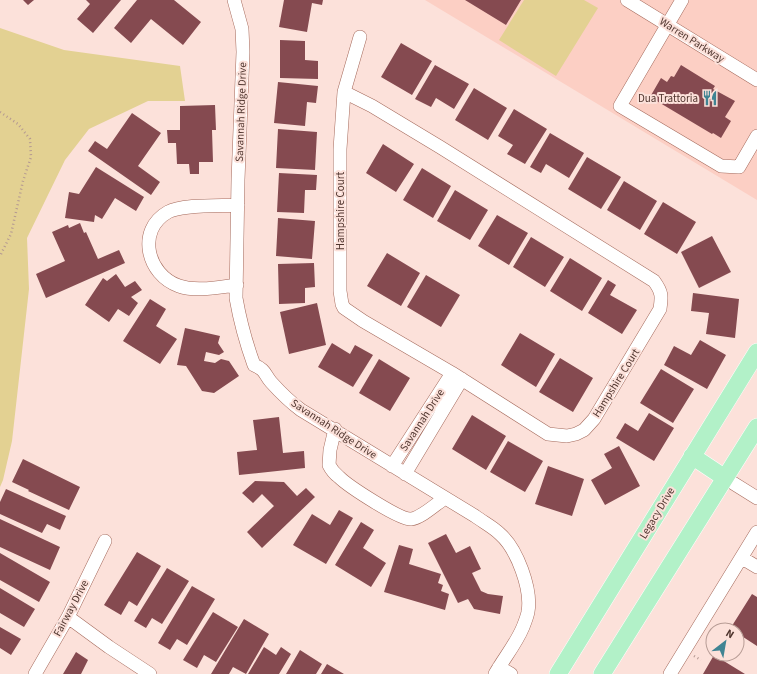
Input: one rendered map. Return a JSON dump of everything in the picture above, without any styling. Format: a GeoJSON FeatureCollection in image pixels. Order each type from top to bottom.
{"type":"FeatureCollection","features":[{"type":"Feature","properties":{"kind":"main road","name":"Legacy Drive"},"geometry":{"type":"LineString","coordinates":[[558,674],[757,352]]}},
{"type":"Feature","properties":{"kind":"main road"},"geometry":{"type":"LineString","coordinates":[[602,674],[757,427]]}},
{"type":"Feature","properties":{"kind":"main road"},"geometry":{"type":"LineString","coordinates":[[692,456],[725,478]]}},
{"type":"Feature","properties":{"kind":"street","name":"Savannah Ridge Drive"},"geometry":{"type":"LineString","coordinates":[[234,0],[242,29],[244,52],[236,298],[238,313],[247,347],[254,365],[262,368],[270,381],[290,402],[301,410],[335,429],[404,474],[475,516],[500,534],[516,554],[521,566],[528,596],[528,612],[523,628],[515,644],[497,670]]}},
{"type":"Feature","properties":{"kind":"street","name":"Warren Parkway"},"geometry":{"type":"LineString","coordinates":[[627,0],[757,80]]}},
{"type":"Feature","properties":{"kind":"street"},"geometry":{"type":"LineString","coordinates":[[682,0],[620,106],[721,166],[739,167],[757,136]]}},
{"type":"Feature","properties":{"kind":"street","name":"Hampshire Court"},"geometry":{"type":"LineString","coordinates":[[344,92],[372,106],[440,147],[654,281],[662,296],[657,317],[594,419],[584,430],[567,436],[548,434],[457,376],[363,321],[344,308],[340,291],[340,149],[344,92],[360,37]]}},
{"type":"Feature","properties":{"kind":"street"},"geometry":{"type":"LineString","coordinates":[[237,285],[185,288],[168,281],[159,273],[150,257],[148,242],[154,225],[169,212],[185,208],[238,205]]}},
{"type":"Feature","properties":{"kind":"street","name":"Savannah Drive"},"geometry":{"type":"LineString","coordinates":[[392,466],[457,376]]}},
{"type":"Feature","properties":{"kind":"street","name":"Savannah Drive"},"geometry":{"type":"LineString","coordinates":[[404,474],[457,376]]}},
{"type":"Feature","properties":{"kind":"street"},"geometry":{"type":"LineString","coordinates":[[335,429],[330,450],[329,465],[338,477],[359,492],[400,517],[409,520],[425,512],[445,498]]}},
{"type":"Feature","properties":{"kind":"street"},"geometry":{"type":"LineString","coordinates":[[725,478],[757,498]]}},
{"type":"Feature","properties":{"kind":"street"},"geometry":{"type":"LineString","coordinates":[[670,674],[742,558],[755,540]]}},
{"type":"Feature","properties":{"kind":"street","name":"Fairway Drive"},"geometry":{"type":"LineString","coordinates":[[35,674],[68,617],[105,541]]}},
{"type":"Feature","properties":{"kind":"street"},"geometry":{"type":"LineString","coordinates":[[742,558],[757,567]]}},
{"type":"Feature","properties":{"kind":"street"},"geometry":{"type":"LineString","coordinates":[[68,617],[150,674]]}},
{"type":"Feature","properties":{"kind":"street"},"geometry":{"type":"LineString","coordinates":[[497,670],[511,674]]}},
{"type":"Feature","properties":{"kind":"path"},"geometry":{"type":"LineString","coordinates":[[0,112],[18,124],[30,139],[31,157],[23,181],[12,234],[0,256]]}},
{"type":"Feature","properties":{"kind":"shaded area"},"geometry":{"type":"Polygon","coordinates":[[[425,0],[757,0],[757,200],[425,0]]]}},
{"type":"Feature","properties":{"kind":"shaded area"},"geometry":{"type":"Polygon","coordinates":[[[524,0],[584,0],[598,8],[556,76],[499,40],[524,0]]]}},
{"type":"Feature","properties":{"kind":"shaded area"},"geometry":{"type":"Polygon","coordinates":[[[0,28],[64,50],[180,66],[185,101],[148,101],[89,129],[65,160],[27,238],[29,289],[12,441],[0,487],[0,28]]]}},
{"type":"Feature","properties":{"kind":"building"},"geometry":{"type":"Polygon","coordinates":[[[23,0],[34,0],[28,5],[23,0]]]}},
{"type":"Feature","properties":{"kind":"building"},"geometry":{"type":"Polygon","coordinates":[[[86,0],[121,0],[93,33],[77,19],[90,4],[86,0]]]}},
{"type":"Feature","properties":{"kind":"building"},"geometry":{"type":"Polygon","coordinates":[[[137,0],[174,0],[201,22],[183,45],[151,19],[131,43],[114,28],[137,0]]]}},
{"type":"Feature","properties":{"kind":"building"},"geometry":{"type":"Polygon","coordinates":[[[284,0],[323,0],[322,5],[312,3],[307,32],[279,27],[284,0]]]}},
{"type":"Feature","properties":{"kind":"building"},"geometry":{"type":"Polygon","coordinates":[[[465,0],[521,0],[506,25],[465,0]]]}},
{"type":"Feature","properties":{"kind":"building"},"geometry":{"type":"Polygon","coordinates":[[[280,40],[305,41],[305,60],[318,61],[318,79],[280,78],[280,40]]]}},
{"type":"Feature","properties":{"kind":"building"},"geometry":{"type":"Polygon","coordinates":[[[401,43],[432,61],[412,95],[381,77],[401,43]]]}},
{"type":"Feature","properties":{"kind":"building"},"geometry":{"type":"Polygon","coordinates":[[[435,65],[469,84],[454,109],[436,98],[431,107],[415,99],[435,65]]]}},
{"type":"Feature","properties":{"kind":"building"},"geometry":{"type":"Polygon","coordinates":[[[681,65],[715,86],[713,89],[735,101],[725,117],[731,121],[721,138],[650,97],[661,78],[667,82],[671,76],[674,77],[681,65]]]}},
{"type":"Feature","properties":{"kind":"building"},"geometry":{"type":"Polygon","coordinates":[[[278,82],[318,86],[316,103],[307,102],[305,126],[274,123],[278,82]]]}},
{"type":"Feature","properties":{"kind":"building"},"geometry":{"type":"Polygon","coordinates":[[[474,88],[507,108],[488,140],[455,120],[474,88]]]}},
{"type":"Feature","properties":{"kind":"building"},"geometry":{"type":"Polygon","coordinates":[[[215,105],[216,130],[212,130],[213,162],[199,162],[199,174],[190,174],[189,164],[177,164],[176,143],[168,143],[167,130],[180,130],[180,106],[215,105]]]}},
{"type":"Feature","properties":{"kind":"building"},"geometry":{"type":"Polygon","coordinates":[[[514,109],[547,129],[525,164],[507,154],[513,145],[498,136],[514,109]]]}},
{"type":"Feature","properties":{"kind":"building"},"geometry":{"type":"Polygon","coordinates":[[[132,113],[161,133],[138,166],[160,182],[151,195],[88,151],[95,141],[107,149],[132,113]]]}},
{"type":"Feature","properties":{"kind":"building"},"geometry":{"type":"Polygon","coordinates":[[[278,129],[317,132],[315,170],[276,168],[278,129]]]}},
{"type":"Feature","properties":{"kind":"building"},"geometry":{"type":"Polygon","coordinates":[[[550,133],[584,153],[569,178],[546,164],[541,173],[530,167],[550,133]]]}},
{"type":"Feature","properties":{"kind":"building"},"geometry":{"type":"Polygon","coordinates":[[[383,144],[414,164],[396,192],[366,173],[383,144]]]}},
{"type":"Feature","properties":{"kind":"building"},"geometry":{"type":"Polygon","coordinates":[[[587,157],[621,177],[601,209],[568,189],[587,157]]]}},
{"type":"Feature","properties":{"kind":"building"},"geometry":{"type":"Polygon","coordinates":[[[96,167],[144,197],[136,211],[115,198],[102,219],[95,215],[94,222],[65,218],[69,192],[79,194],[96,167]]]}},
{"type":"Feature","properties":{"kind":"building"},"geometry":{"type":"Polygon","coordinates":[[[422,168],[451,186],[433,218],[403,200],[422,168]]]}},
{"type":"Feature","properties":{"kind":"building"},"geometry":{"type":"Polygon","coordinates":[[[279,173],[317,175],[316,190],[305,190],[304,213],[277,212],[279,173]]]}},
{"type":"Feature","properties":{"kind":"building"},"geometry":{"type":"Polygon","coordinates":[[[624,181],[657,201],[640,230],[607,210],[624,181]]]}},
{"type":"Feature","properties":{"kind":"building"},"geometry":{"type":"Polygon","coordinates":[[[455,190],[488,210],[470,240],[437,221],[455,190]]]}},
{"type":"Feature","properties":{"kind":"building"},"geometry":{"type":"Polygon","coordinates":[[[663,202],[696,222],[677,254],[644,234],[663,202]]]}},
{"type":"Feature","properties":{"kind":"building"},"geometry":{"type":"Polygon","coordinates":[[[497,215],[528,233],[509,265],[478,246],[497,215]]]}},
{"type":"Feature","properties":{"kind":"building"},"geometry":{"type":"Polygon","coordinates":[[[278,218],[315,221],[312,259],[276,256],[278,218]]]}},
{"type":"Feature","properties":{"kind":"building"},"geometry":{"type":"Polygon","coordinates":[[[80,223],[84,233],[86,232],[98,259],[119,250],[125,263],[46,298],[36,274],[65,261],[52,232],[68,225],[69,228],[80,223]]]}},
{"type":"Feature","properties":{"kind":"building"},"geometry":{"type":"Polygon","coordinates":[[[712,236],[731,272],[699,288],[681,252],[712,236]]]}},
{"type":"Feature","properties":{"kind":"building"},"geometry":{"type":"Polygon","coordinates":[[[531,237],[564,257],[545,287],[513,267],[531,237]]]}},
{"type":"Feature","properties":{"kind":"building"},"geometry":{"type":"Polygon","coordinates":[[[387,253],[420,273],[401,306],[367,286],[387,253]]]}},
{"type":"Feature","properties":{"kind":"building"},"geometry":{"type":"Polygon","coordinates":[[[570,258],[602,278],[582,311],[550,291],[570,258]]]}},
{"type":"Feature","properties":{"kind":"building"},"geometry":{"type":"Polygon","coordinates":[[[314,263],[315,287],[305,288],[305,303],[279,304],[278,264],[314,263]]]}},
{"type":"Feature","properties":{"kind":"building"},"geometry":{"type":"Polygon","coordinates":[[[116,274],[125,287],[135,281],[142,290],[131,297],[138,303],[129,316],[118,309],[109,322],[85,305],[103,278],[107,281],[116,274]]]}},
{"type":"Feature","properties":{"kind":"building"},"geometry":{"type":"Polygon","coordinates":[[[426,275],[460,295],[441,327],[407,307],[426,275]]]}},
{"type":"Feature","properties":{"kind":"building"},"geometry":{"type":"Polygon","coordinates":[[[608,280],[616,285],[610,295],[637,310],[622,334],[588,313],[608,280]]]}},
{"type":"Feature","properties":{"kind":"building"},"geometry":{"type":"Polygon","coordinates":[[[693,293],[739,299],[735,338],[706,334],[709,313],[691,311],[693,293]]]}},
{"type":"Feature","properties":{"kind":"building"},"geometry":{"type":"Polygon","coordinates":[[[150,299],[166,309],[156,326],[177,339],[160,364],[123,341],[150,299]]]}},
{"type":"Feature","properties":{"kind":"building"},"geometry":{"type":"Polygon","coordinates":[[[317,303],[326,345],[289,354],[280,312],[317,303]]]}},
{"type":"Feature","properties":{"kind":"building"},"geometry":{"type":"Polygon","coordinates":[[[185,328],[220,336],[218,343],[224,352],[219,355],[206,352],[204,361],[215,363],[221,359],[229,361],[239,376],[214,393],[202,391],[186,366],[177,365],[185,328]]]}},
{"type":"Feature","properties":{"kind":"building"},"geometry":{"type":"Polygon","coordinates":[[[520,333],[555,354],[536,387],[501,365],[520,333]]]}},
{"type":"Feature","properties":{"kind":"building"},"geometry":{"type":"Polygon","coordinates":[[[700,340],[726,355],[707,389],[664,365],[674,346],[691,355],[700,340]]]}},
{"type":"Feature","properties":{"kind":"building"},"geometry":{"type":"Polygon","coordinates":[[[332,343],[350,354],[355,345],[373,355],[353,387],[318,367],[332,343]]]}},
{"type":"Feature","properties":{"kind":"building"},"geometry":{"type":"Polygon","coordinates":[[[560,358],[593,378],[573,412],[539,392],[560,358]]]}},
{"type":"Feature","properties":{"kind":"building"},"geometry":{"type":"Polygon","coordinates":[[[379,359],[410,378],[390,411],[359,393],[379,359]]]}},
{"type":"Feature","properties":{"kind":"building"},"geometry":{"type":"Polygon","coordinates":[[[661,369],[694,389],[673,423],[640,403],[661,369]]]}},
{"type":"Feature","properties":{"kind":"building"},"geometry":{"type":"Polygon","coordinates":[[[649,413],[674,428],[654,461],[616,438],[625,423],[638,431],[649,413]]]}},
{"type":"Feature","properties":{"kind":"building"},"geometry":{"type":"Polygon","coordinates":[[[472,415],[506,436],[486,470],[452,449],[472,415]]]}},
{"type":"Feature","properties":{"kind":"building"},"geometry":{"type":"Polygon","coordinates":[[[279,417],[283,453],[304,451],[305,468],[239,475],[237,452],[257,450],[253,420],[279,417]]]}},
{"type":"Feature","properties":{"kind":"building"},"geometry":{"type":"Polygon","coordinates":[[[508,441],[543,461],[525,492],[490,472],[508,441]]]}},
{"type":"Feature","properties":{"kind":"building"},"geometry":{"type":"Polygon","coordinates":[[[619,446],[640,486],[605,505],[591,480],[612,468],[604,454],[619,446]]]}},
{"type":"Feature","properties":{"kind":"building"},"geometry":{"type":"Polygon","coordinates":[[[23,459],[80,487],[69,510],[12,482],[23,459]]]}},
{"type":"Feature","properties":{"kind":"building"},"geometry":{"type":"Polygon","coordinates":[[[548,466],[584,479],[572,516],[535,504],[548,466]]]}},
{"type":"Feature","properties":{"kind":"building"},"geometry":{"type":"Polygon","coordinates":[[[255,481],[284,482],[297,496],[306,488],[315,497],[262,548],[247,532],[274,506],[262,494],[253,503],[242,493],[255,481]]]}},
{"type":"Feature","properties":{"kind":"building"},"geometry":{"type":"Polygon","coordinates":[[[6,489],[66,516],[60,530],[47,524],[42,533],[0,514],[0,502],[6,489]]]}},
{"type":"Feature","properties":{"kind":"building"},"geometry":{"type":"Polygon","coordinates":[[[339,510],[353,518],[326,564],[293,545],[312,514],[330,525],[339,510]]]}},
{"type":"Feature","properties":{"kind":"building"},"geometry":{"type":"Polygon","coordinates":[[[0,519],[60,547],[50,570],[0,547],[0,519]]]}},
{"type":"Feature","properties":{"kind":"building"},"geometry":{"type":"Polygon","coordinates":[[[361,522],[374,530],[363,548],[386,563],[371,587],[335,565],[361,522]]]}},
{"type":"Feature","properties":{"kind":"building"},"geometry":{"type":"Polygon","coordinates":[[[446,534],[456,553],[470,546],[481,569],[472,573],[481,591],[488,594],[503,596],[500,614],[474,609],[468,599],[458,603],[428,543],[446,534]]]}},
{"type":"Feature","properties":{"kind":"building"},"geometry":{"type":"Polygon","coordinates":[[[399,545],[413,549],[409,564],[441,574],[438,583],[443,585],[441,591],[449,594],[445,610],[384,592],[399,545]]]}},
{"type":"Feature","properties":{"kind":"building"},"geometry":{"type":"Polygon","coordinates":[[[137,552],[161,566],[137,606],[129,601],[121,615],[104,605],[137,552]]]}},
{"type":"Feature","properties":{"kind":"building"},"geometry":{"type":"Polygon","coordinates":[[[0,553],[50,582],[39,602],[0,580],[0,553]]]}},
{"type":"Feature","properties":{"kind":"building"},"geometry":{"type":"Polygon","coordinates":[[[167,568],[189,581],[162,624],[152,618],[146,628],[134,621],[167,568]]]}},
{"type":"Feature","properties":{"kind":"building"},"geometry":{"type":"Polygon","coordinates":[[[192,586],[215,599],[187,645],[177,639],[170,650],[158,643],[192,586]]]}},
{"type":"Feature","properties":{"kind":"building"},"geometry":{"type":"Polygon","coordinates":[[[0,588],[35,609],[24,627],[0,613],[0,588]]]}},
{"type":"Feature","properties":{"kind":"building"},"geometry":{"type":"Polygon","coordinates":[[[752,594],[757,597],[757,646],[745,638],[745,622],[734,622],[752,594]]]}},
{"type":"Feature","properties":{"kind":"building"},"geometry":{"type":"Polygon","coordinates":[[[213,612],[238,627],[216,662],[204,655],[197,668],[183,660],[213,612]]]}},
{"type":"Feature","properties":{"kind":"building"},"geometry":{"type":"Polygon","coordinates":[[[244,619],[269,634],[246,674],[233,667],[229,674],[211,674],[244,619]]]}},
{"type":"Feature","properties":{"kind":"building"},"geometry":{"type":"Polygon","coordinates":[[[0,627],[21,639],[11,655],[0,648],[0,627]]]}},
{"type":"Feature","properties":{"kind":"building"},"geometry":{"type":"Polygon","coordinates":[[[264,647],[276,655],[281,647],[291,654],[279,674],[248,674],[264,647]]]}},
{"type":"Feature","properties":{"kind":"building"},"geometry":{"type":"Polygon","coordinates":[[[300,650],[322,664],[316,674],[286,674],[300,650]]]}},
{"type":"Feature","properties":{"kind":"building"},"geometry":{"type":"Polygon","coordinates":[[[76,652],[88,660],[81,674],[63,674],[76,652]]]}},
{"type":"Feature","properties":{"kind":"building"},"geometry":{"type":"Polygon","coordinates":[[[710,662],[725,662],[745,674],[703,674],[710,662]]]}},
{"type":"Feature","properties":{"kind":"building"},"geometry":{"type":"Polygon","coordinates":[[[327,664],[344,674],[321,674],[327,664]]]}},
{"type":"Feature","properties":{"kind":"place","name":"Dua Trattoria"},"geometry":{"type":"Point","coordinates":[710,98]}}]}
